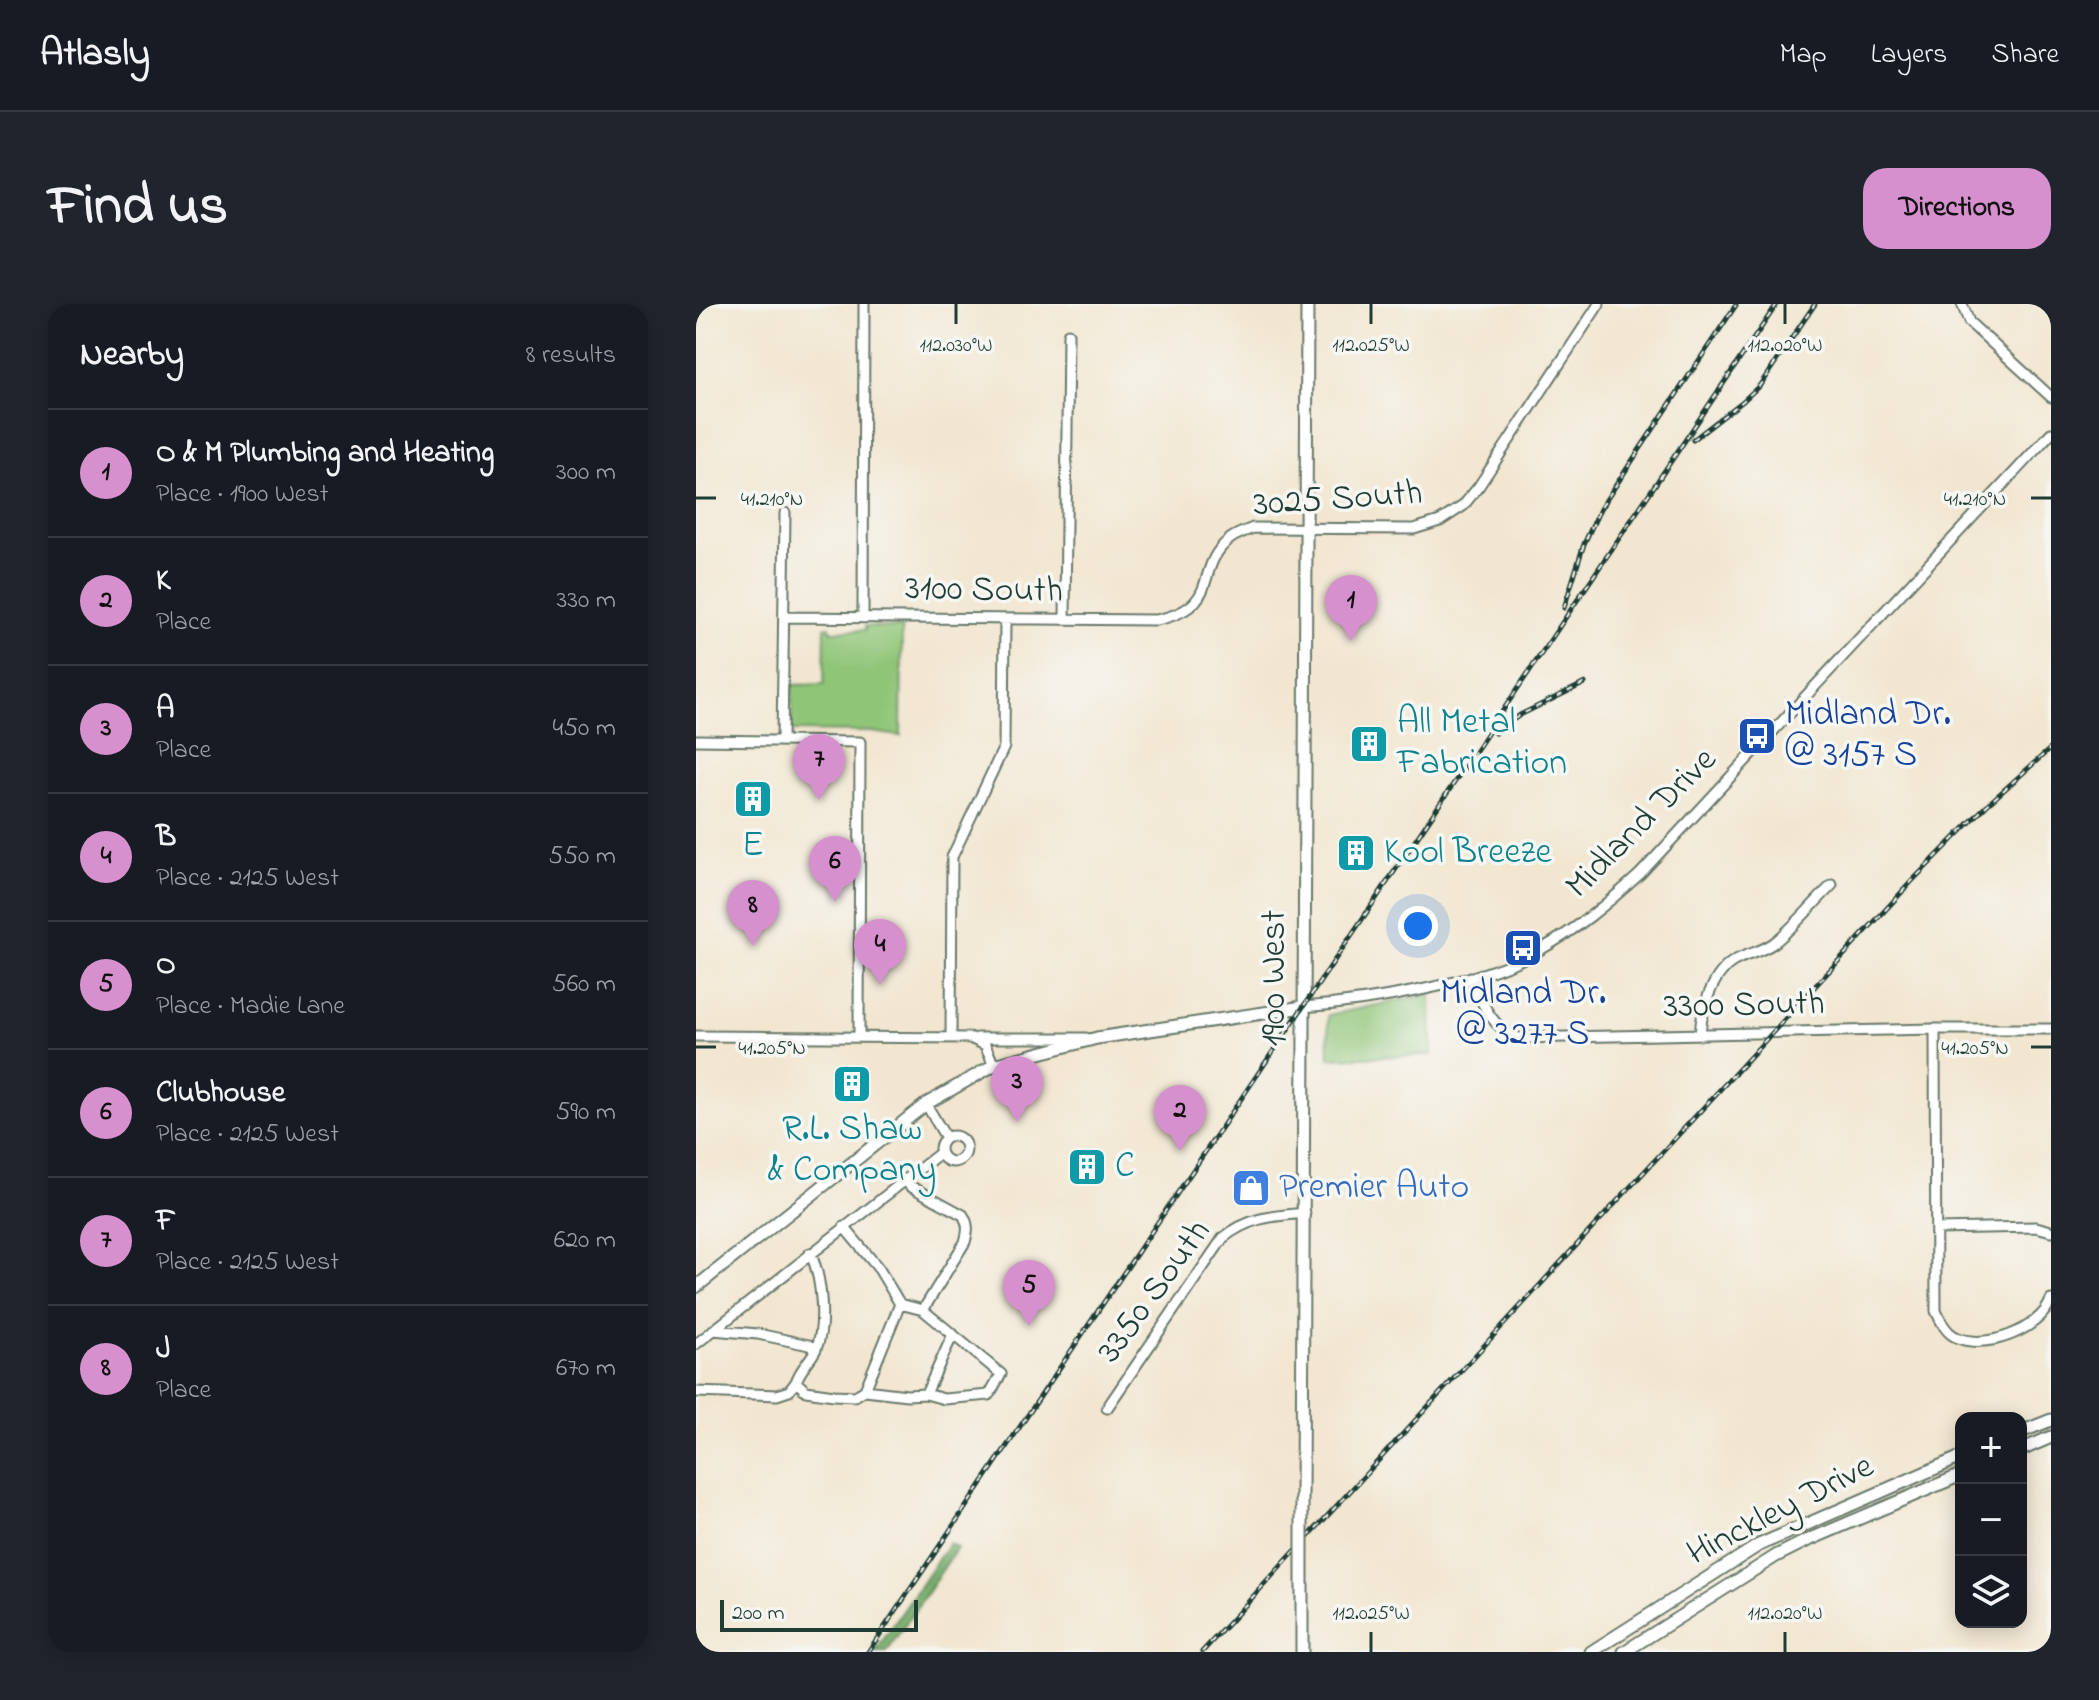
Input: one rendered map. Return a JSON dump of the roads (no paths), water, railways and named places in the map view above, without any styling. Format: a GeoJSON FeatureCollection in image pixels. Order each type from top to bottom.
{"type":"FeatureCollection","features":[{"type":"Feature","properties":{"kind":"main road","name":"1900 West"},"geometry":{"type":"LineString","coordinates":[[1302,1652],[1307,304]]}},
{"type":"Feature","properties":{"kind":"main road","name":"Midland Drive"},"geometry":{"type":"LineString","coordinates":[[696,1287],[926,1104],[994,1065],[1097,1038],[1303,1007]]}},
{"type":"Feature","properties":{"kind":"main road"},"geometry":{"type":"LineString","coordinates":[[2027,1430],[2051,1420]]}},
{"type":"Feature","properties":{"kind":"main road"},"geometry":{"type":"LineString","coordinates":[[2027,1447],[2051,1437]]}},
{"type":"Feature","properties":{"kind":"main road","name":"Hinckley Drive"},"geometry":{"type":"LineString","coordinates":[[1591,1652],[1759,1545],[1955,1460]]}},
{"type":"Feature","properties":{"kind":"main road","name":"Hinckley Drive"},"geometry":{"type":"LineString","coordinates":[[1624,1652],[1776,1556],[1955,1478]]}},
{"type":"Feature","properties":{"kind":"street"},"geometry":{"type":"LineString","coordinates":[[863,618],[864,304]]}},
{"type":"Feature","properties":{"kind":"street","name":"3025 South"},"geometry":{"type":"LineString","coordinates":[[1182,613],[1201,596],[1214,558],[1230,539],[1253,528],[1414,529],[1440,521],[1459,509],[1479,486],[1599,304]]}},
{"type":"Feature","properties":{"kind":"street"},"geometry":{"type":"LineString","coordinates":[[1962,304],[1969,322],[2051,397]]}},
{"type":"Feature","properties":{"kind":"street"},"geometry":{"type":"LineString","coordinates":[[1065,619],[1068,334]]}},
{"type":"Feature","properties":{"kind":"street","name":"Midland Drive"},"geometry":{"type":"LineString","coordinates":[[1303,1007],[1345,1004],[1470,977],[1507,965],[1575,929],[1637,877],[2051,433]]}},
{"type":"Feature","properties":{"kind":"street"},"geometry":{"type":"LineString","coordinates":[[782,740],[785,513]]}},
{"type":"Feature","properties":{"kind":"street","name":"3100 South"},"geometry":{"type":"LineString","coordinates":[[784,617],[1156,620],[1182,613]]}},
{"type":"Feature","properties":{"kind":"street"},"geometry":{"type":"LineString","coordinates":[[951,1038],[952,857],[1004,747],[1005,619]]}},
{"type":"Feature","properties":{"kind":"street"},"geometry":{"type":"LineString","coordinates":[[696,740],[860,742],[859,1037]]}},
{"type":"Feature","properties":{"kind":"street"},"geometry":{"type":"LineString","coordinates":[[1700,1035],[1701,1015],[1721,972],[1736,960],[1758,953],[1775,941],[1832,885]]}},
{"type":"Feature","properties":{"kind":"street","name":"3300 South"},"geometry":{"type":"LineString","coordinates":[[1470,977],[1496,1024],[1518,1038],[2051,1029]]}},
{"type":"Feature","properties":{"kind":"street"},"geometry":{"type":"LineString","coordinates":[[1935,1029],[1936,1311],[1943,1326],[1953,1336],[1966,1340],[2006,1337],[2037,1319],[2051,1300]]}},
{"type":"Feature","properties":{"kind":"street"},"geometry":{"type":"LineString","coordinates":[[696,1036],[1097,1038]]}},
{"type":"Feature","properties":{"kind":"street"},"geometry":{"type":"LineString","coordinates":[[970,1038],[985,1045],[994,1065]]}},
{"type":"Feature","properties":{"kind":"street"},"geometry":{"type":"LineString","coordinates":[[926,1104],[946,1138]]}},
{"type":"Feature","properties":{"kind":"street"},"geometry":{"type":"LineString","coordinates":[[955,1136],[963,1140],[966,1154],[960,1161],[951,1163],[940,1153],[940,1145],[946,1138],[955,1136]]}},
{"type":"Feature","properties":{"kind":"street"},"geometry":{"type":"LineString","coordinates":[[696,1344],[940,1153]]}},
{"type":"Feature","properties":{"kind":"street"},"geometry":{"type":"LineString","coordinates":[[905,1179],[910,1186],[963,1215],[967,1223],[965,1242],[923,1310]]}},
{"type":"Feature","properties":{"kind":"street","name":"3350 South"},"geometry":{"type":"LineString","coordinates":[[1107,1408],[1223,1238],[1241,1224],[1273,1216],[1305,1213]]}},
{"type":"Feature","properties":{"kind":"street"},"geometry":{"type":"LineString","coordinates":[[844,1227],[879,1269],[900,1304],[923,1310],[1001,1374],[989,1395],[944,1399],[926,1394],[865,1390]]}},
{"type":"Feature","properties":{"kind":"street"},"geometry":{"type":"LineString","coordinates":[[1936,1229],[2036,1227],[2051,1231]]}},
{"type":"Feature","properties":{"kind":"street"},"geometry":{"type":"LineString","coordinates":[[696,1392],[777,1395],[789,1391],[816,1349],[823,1323],[815,1262],[810,1253]]}},
{"type":"Feature","properties":{"kind":"street"},"geometry":{"type":"LineString","coordinates":[[796,1382],[806,1391],[834,1395],[855,1396],[865,1390],[900,1304]]}},
{"type":"Feature","properties":{"kind":"street"},"geometry":{"type":"LineString","coordinates":[[713,1330],[758,1334],[816,1349]]}},
{"type":"Feature","properties":{"kind":"street"},"geometry":{"type":"LineString","coordinates":[[926,1394],[953,1334]]}},
{"type":"Feature","properties":{"kind":"railway"},"geometry":{"type":"LineString","coordinates":[[868,1652],[1777,304]]}},
{"type":"Feature","properties":{"kind":"railway"},"geometry":{"type":"LineString","coordinates":[[1693,440],[1760,385],[1815,304]]}},
{"type":"Feature","properties":{"kind":"railway"},"geometry":{"type":"LineString","coordinates":[[1564,608],[1584,544],[1600,509],[1736,305]]}},
{"type":"Feature","properties":{"kind":"railway"},"geometry":{"type":"LineString","coordinates":[[1495,733],[1520,715],[1585,683]]}},
{"type":"Feature","properties":{"kind":"railway"},"geometry":{"type":"LineString","coordinates":[[1202,1652],[1912,881],[1986,806],[2051,748]]}},
{"type":"Feature","properties":{"kind":"place","name":"O & M Plumbing and Heating"},"geometry":{"type":"Point","coordinates":[1351,641]}},
{"type":"Feature","properties":{"kind":"place","name":"Midland Dr. @ 3157 S"},"geometry":{"type":"Point","coordinates":[1757,736]}},
{"type":"Feature","properties":{"kind":"place","name":"All Metal Fabrication"},"geometry":{"type":"Point","coordinates":[1369,744]}},
{"type":"Feature","properties":{"kind":"place","name":"E"},"geometry":{"type":"Point","coordinates":[753,799]}},
{"type":"Feature","properties":{"kind":"place","name":"F"},"geometry":{"type":"Point","coordinates":[819,800]}},
{"type":"Feature","properties":{"kind":"place","name":"Kool Breeze"},"geometry":{"type":"Point","coordinates":[1356,853]}},
{"type":"Feature","properties":{"kind":"place","name":"Clubhouse"},"geometry":{"type":"Point","coordinates":[835,902]}},
{"type":"Feature","properties":{"kind":"place","name":"J"},"geometry":{"type":"Point","coordinates":[753,946]}},
{"type":"Feature","properties":{"kind":"place","name":"Midland Dr. @ 3277 S"},"geometry":{"type":"Point","coordinates":[1523,948]}},
{"type":"Feature","properties":{"kind":"place","name":"B"},"geometry":{"type":"Point","coordinates":[880,985]}},
{"type":"Feature","properties":{"kind":"place","name":"R.L. Shaw & Company"},"geometry":{"type":"Point","coordinates":[852,1084]}},
{"type":"Feature","properties":{"kind":"place","name":"A"},"geometry":{"type":"Point","coordinates":[1017,1122]}},
{"type":"Feature","properties":{"kind":"place","name":"K"},"geometry":{"type":"Point","coordinates":[1180,1151]}},
{"type":"Feature","properties":{"kind":"place","name":"C"},"geometry":{"type":"Point","coordinates":[1087,1167]}},
{"type":"Feature","properties":{"kind":"place","name":"Premier Auto"},"geometry":{"type":"Point","coordinates":[1251,1188]}},
{"type":"Feature","properties":{"kind":"place","name":"O"},"geometry":{"type":"Point","coordinates":[1029,1326]}}]}
